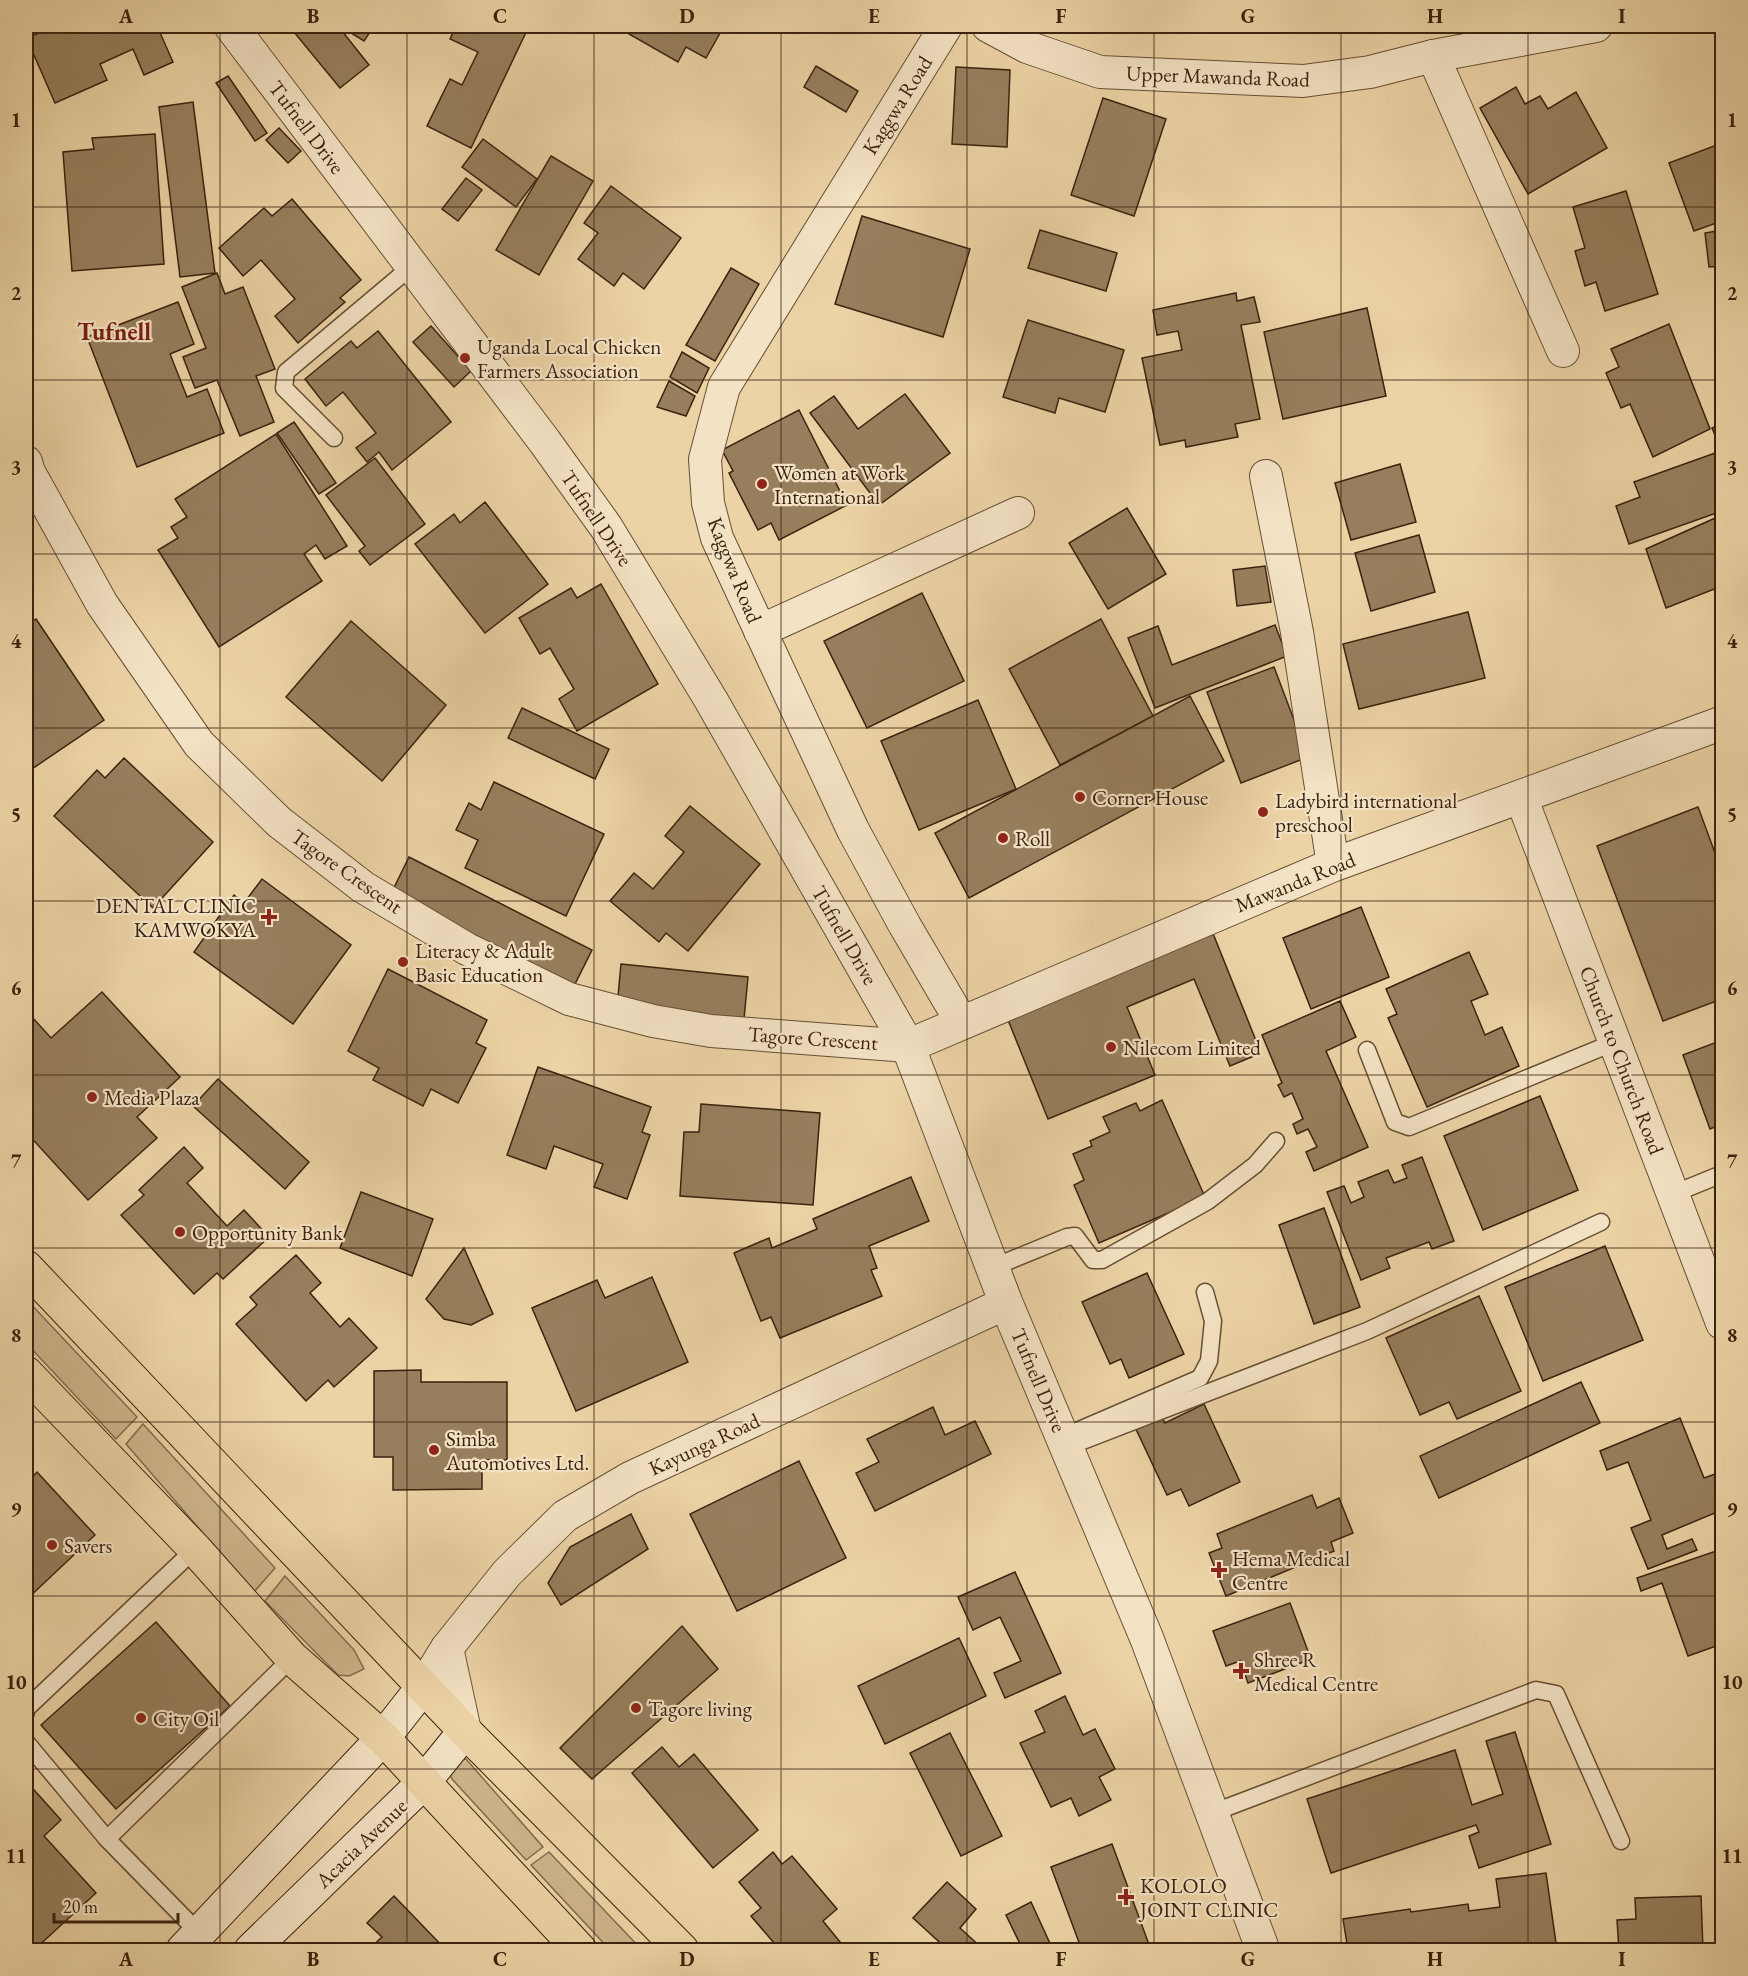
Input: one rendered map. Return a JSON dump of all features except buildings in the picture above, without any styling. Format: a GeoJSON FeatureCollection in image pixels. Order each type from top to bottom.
{"type":"FeatureCollection","features":[{"type":"Feature","properties":{"kind":"main road"},"geometry":{"type":"LineString","coordinates":[[26,1267],[465,1731],[682,1950]]}},
{"type":"Feature","properties":{"kind":"main road"},"geometry":{"type":"LineString","coordinates":[[26,1373],[195,1549],[292,1658],[383,1738],[580,1950]]}},
{"type":"Feature","properties":{"kind":"street","name":"Tufnell Drive"},"geometry":{"type":"LineString","coordinates":[[231,26],[538,433],[606,527],[711,700],[908,1046],[1006,1303],[1147,1639],[1263,1950]]}},
{"type":"Feature","properties":{"kind":"street","name":"Kaggwa Road"},"geometry":{"type":"LineString","coordinates":[[946,26],[724,387],[705,459],[708,503],[717,538],[853,830],[904,924],[962,1023]]}},
{"type":"Feature","properties":{"kind":"street","name":"Upper Mawanda Road"},"geometry":{"type":"LineString","coordinates":[[988,26],[1027,47],[1100,72],[1303,81],[1370,72],[1433,56],[1596,26]]}},
{"type":"Feature","properties":{"kind":"street"},"geometry":{"type":"LineString","coordinates":[[1433,56],[1563,351]]}},
{"type":"Feature","properties":{"kind":"street","name":"Tagore Crescent"},"geometry":{"type":"LineString","coordinates":[[26,462],[29,472],[102,604],[199,744],[279,822],[363,887],[467,949],[569,999],[653,1021],[711,1031],[908,1046]]}},
{"type":"Feature","properties":{"kind":"street"},"geometry":{"type":"LineString","coordinates":[[1266,476],[1297,632],[1333,865]]}},
{"type":"Feature","properties":{"kind":"street"},"geometry":{"type":"LineString","coordinates":[[760,631],[1018,513]]}},
{"type":"Feature","properties":{"kind":"street","name":"Mawanda Road"},"geometry":{"type":"LineString","coordinates":[[908,1046],[1333,865],[1722,723]]}},
{"type":"Feature","properties":{"kind":"street","name":"Church to Church Road"},"geometry":{"type":"LineString","coordinates":[[1521,797],[1722,1323]]}},
{"type":"Feature","properties":{"kind":"street","name":"Kayunga Road"},"geometry":{"type":"LineString","coordinates":[[423,1687],[447,1648],[507,1573],[566,1516],[630,1478],[1006,1303]]}},
{"type":"Feature","properties":{"kind":"street"},"geometry":{"type":"LineString","coordinates":[[447,1648],[465,1731]]}},
{"type":"Feature","properties":{"kind":"street"},"geometry":{"type":"LineString","coordinates":[[192,1942],[383,1738],[423,1687]]}},
{"type":"Feature","properties":{"kind":"street","name":"Acacia Avenue"},"geometry":{"type":"LineString","coordinates":[[251,1950],[423,1783],[465,1731]]}},
{"type":"Feature","properties":{"kind":"lane"},"geometry":{"type":"LineString","coordinates":[[334,438],[284,388],[286,372],[412,266]]}},
{"type":"Feature","properties":{"kind":"lane"},"geometry":{"type":"LineString","coordinates":[[1367,1050],[1395,1122],[1409,1127],[1615,1042]]}},
{"type":"Feature","properties":{"kind":"lane"},"geometry":{"type":"LineString","coordinates":[[994,1268],[1067,1237],[1075,1236],[1093,1260],[1102,1260],[1208,1201],[1255,1165],[1276,1141]]}},
{"type":"Feature","properties":{"kind":"lane"},"geometry":{"type":"LineString","coordinates":[[1673,1194],[1722,1174]]}},
{"type":"Feature","properties":{"kind":"lane"},"geometry":{"type":"LineString","coordinates":[[1065,1442],[1367,1331],[1601,1222]]}},
{"type":"Feature","properties":{"kind":"lane"},"geometry":{"type":"LineString","coordinates":[[1065,1442],[1200,1378],[1209,1361],[1213,1321],[1205,1292]]}},
{"type":"Feature","properties":{"kind":"lane"},"geometry":{"type":"LineString","coordinates":[[26,1712],[195,1549]]}},
{"type":"Feature","properties":{"kind":"lane"},"geometry":{"type":"LineString","coordinates":[[107,1839],[292,1658]]}},
{"type":"Feature","properties":{"kind":"lane"},"geometry":{"type":"LineString","coordinates":[[1212,1813],[1536,1690],[1556,1694],[1621,1841]]}},
{"type":"Feature","properties":{"kind":"lane"},"geometry":{"type":"LineString","coordinates":[[26,1742],[192,1942]]}},
{"type":"Feature","properties":{"kind":"shaded area"},"geometry":{"type":"Polygon","coordinates":[[[26,1299],[137,1417],[116,1439],[26,1343],[26,1299]]]}},
{"type":"Feature","properties":{"kind":"shaded area"},"geometry":{"type":"Polygon","coordinates":[[[143,1424],[275,1568],[254,1592],[126,1444],[143,1424]]]}},
{"type":"Feature","properties":{"kind":"shaded area"},"geometry":{"type":"Polygon","coordinates":[[[285,1576],[354,1650],[364,1669],[349,1676],[338,1675],[265,1601],[285,1576]]]}},
{"type":"Feature","properties":{"kind":"shaded area"},"geometry":{"type":"Polygon","coordinates":[[[466,1759],[543,1847],[526,1860],[452,1779],[448,1770],[453,1760],[466,1759]]]}},
{"type":"Feature","properties":{"kind":"shaded area"},"geometry":{"type":"Polygon","coordinates":[[[549,1852],[642,1950],[610,1950],[531,1865],[549,1852]]]}},
{"type":"Feature","properties":{"kind":"place","name":"Uganda Local Chicken Farmers Association"},"geometry":{"type":"Point","coordinates":[465,358]}},
{"type":"Feature","properties":{"kind":"place","name":"Women at Work International"},"geometry":{"type":"Point","coordinates":[762,484]}},
{"type":"Feature","properties":{"kind":"place","name":"Corner House"},"geometry":{"type":"Point","coordinates":[1080,797]}},
{"type":"Feature","properties":{"kind":"place","name":"Ladybird international preschool"},"geometry":{"type":"Point","coordinates":[1263,812]}},
{"type":"Feature","properties":{"kind":"place","name":"Roll"},"geometry":{"type":"Point","coordinates":[1003,838]}},
{"type":"Feature","properties":{"kind":"place","name":"DENTAL CLINIC KAMWOKYA"},"geometry":{"type":"Point","coordinates":[269,917]}},
{"type":"Feature","properties":{"kind":"place","name":"Literacy & Adult Basic Education"},"geometry":{"type":"Point","coordinates":[403,962]}},
{"type":"Feature","properties":{"kind":"place","name":"Nilecom Limited"},"geometry":{"type":"Point","coordinates":[1111,1047]}},
{"type":"Feature","properties":{"kind":"place","name":"Media Plaza"},"geometry":{"type":"Point","coordinates":[92,1097]}},
{"type":"Feature","properties":{"kind":"place","name":"Opportunity Bank"},"geometry":{"type":"Point","coordinates":[180,1232]}},
{"type":"Feature","properties":{"kind":"place","name":"Simba Automotives Ltd."},"geometry":{"type":"Point","coordinates":[434,1450]}},
{"type":"Feature","properties":{"kind":"place","name":"Savers"},"geometry":{"type":"Point","coordinates":[52,1545]}},
{"type":"Feature","properties":{"kind":"place","name":"Hema Medical Centre"},"geometry":{"type":"Point","coordinates":[1219,1570]}},
{"type":"Feature","properties":{"kind":"place","name":"Shree R Medical Centre"},"geometry":{"type":"Point","coordinates":[1241,1671]}},
{"type":"Feature","properties":{"kind":"place","name":"Tagore living"},"geometry":{"type":"Point","coordinates":[636,1708]}},
{"type":"Feature","properties":{"kind":"place","name":"City Oil"},"geometry":{"type":"Point","coordinates":[141,1718]}},
{"type":"Feature","properties":{"kind":"place","name":"KOLOLO JOINT CLINIC"},"geometry":{"type":"Point","coordinates":[1126,1897]}},
{"type":"Feature","properties":{"kind":"district","name":"Tufnell"},"geometry":{"type":"Point","coordinates":[114,331]}}]}
